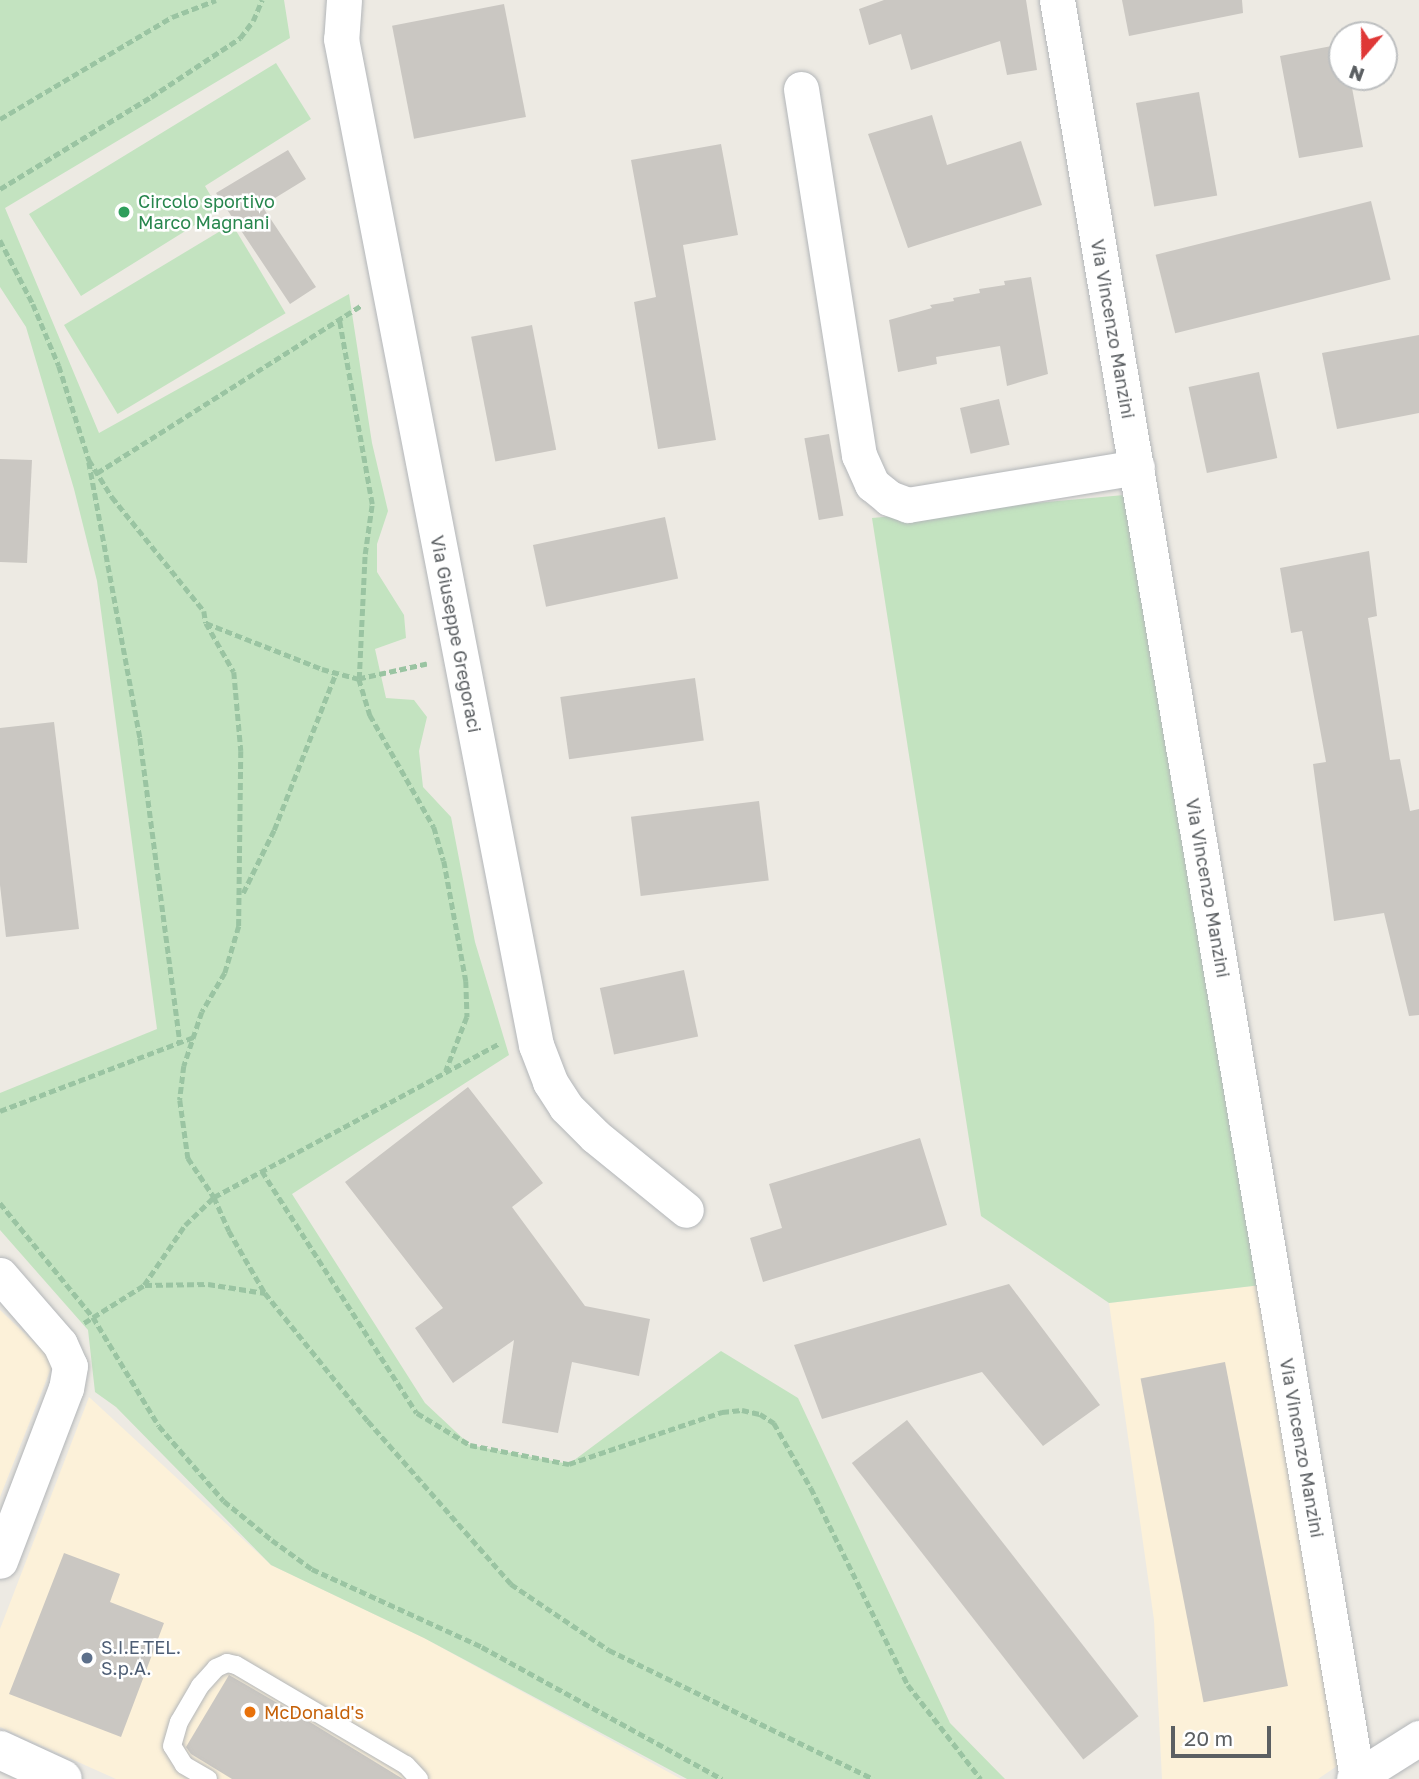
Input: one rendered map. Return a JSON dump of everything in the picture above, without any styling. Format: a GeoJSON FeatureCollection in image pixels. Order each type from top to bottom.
{"type":"FeatureCollection","features":[{"type":"Feature","properties":{"kind":"street","name":"Via Giuseppe Gregoraci"},"geometry":{"type":"LineString","coordinates":[[344,0],[341,39],[530,1023],[543,1066],[566,1107],[595,1136],[686,1210]]}},
{"type":"Feature","properties":{"kind":"street","name":"Via Vincenzo Manzini"},"geometry":{"type":"LineString","coordinates":[[1057,0],[1356,1778]]}},
{"type":"Feature","properties":{"kind":"street"},"geometry":{"type":"LineString","coordinates":[[801,89],[859,455],[872,484],[888,498],[908,505],[1137,467]]}},
{"type":"Feature","properties":{"kind":"street"},"geometry":{"type":"LineString","coordinates":[[0,1275],[55,1338],[68,1358],[66,1388],[0,1561]]}},
{"type":"Feature","properties":{"kind":"street"},"geometry":{"type":"LineString","coordinates":[[1356,1778],[1419,1738]]}},
{"type":"Feature","properties":{"kind":"street"},"geometry":{"type":"LineString","coordinates":[[0,1751],[64,1779]]}},
{"type":"Feature","properties":{"kind":"lane"},"geometry":{"type":"LineString","coordinates":[[208,1779],[184,1765],[172,1746],[179,1722],[200,1686],[216,1668],[227,1663],[236,1665],[406,1765],[419,1779]]}},
{"type":"Feature","properties":{"kind":"path"},"geometry":{"type":"LineString","coordinates":[[0,119],[172,16],[216,0]]}},
{"type":"Feature","properties":{"kind":"path"},"geometry":{"type":"LineString","coordinates":[[0,189],[151,97],[240,38],[253,21],[262,0]]}},
{"type":"Feature","properties":{"kind":"path"},"geometry":{"type":"LineString","coordinates":[[0,240],[33,304],[59,366],[89,460],[139,738],[180,1042]]}},
{"type":"Feature","properties":{"kind":"path"},"geometry":{"type":"LineString","coordinates":[[97,473],[388,288]]}},
{"type":"Feature","properties":{"kind":"path"},"geometry":{"type":"LineString","coordinates":[[339,319],[372,504],[365,554],[359,679],[370,715],[434,827],[444,861],[466,981],[467,1017],[446,1072]]}},
{"type":"Feature","properties":{"kind":"path"},"geometry":{"type":"LineString","coordinates":[[89,460],[112,497],[204,611],[206,623],[234,672],[242,751],[239,926],[229,961],[202,1012],[184,1066],[180,1100],[188,1158],[214,1197],[229,1231],[265,1293],[368,1422],[511,1584],[609,1650],[873,1779]]}},
{"type":"Feature","properties":{"kind":"path"},"geometry":{"type":"LineString","coordinates":[[206,623],[336,673],[359,679],[460,657]]}},
{"type":"Feature","properties":{"kind":"path"},"geometry":{"type":"LineString","coordinates":[[241,897],[274,830],[336,673]]}},
{"type":"Feature","properties":{"kind":"path"},"geometry":{"type":"LineString","coordinates":[[55,1338],[145,1285],[185,1225],[214,1197],[446,1072],[530,1023]]}},
{"type":"Feature","properties":{"kind":"path"},"geometry":{"type":"LineString","coordinates":[[0,1111],[194,1037]]}},
{"type":"Feature","properties":{"kind":"path"},"geometry":{"type":"LineString","coordinates":[[262,1171],[416,1413],[470,1444],[569,1464],[722,1412],[742,1410],[760,1414],[774,1423],[811,1488],[908,1685],[981,1779]]}},
{"type":"Feature","properties":{"kind":"path"},"geometry":{"type":"LineString","coordinates":[[0,1203],[93,1317],[159,1426],[224,1501],[272,1540],[312,1569],[482,1647],[722,1779]]}},
{"type":"Feature","properties":{"kind":"path"},"geometry":{"type":"LineString","coordinates":[[145,1285],[208,1284],[265,1293]]}},
{"type":"Feature","properties":{"kind":"shaded area"},"geometry":{"type":"Polygon","coordinates":[[[1261,1285],[1340,1764],[1318,1779],[1162,1779],[1154,1620],[1109,1303],[1261,1285]]]}},
{"type":"Feature","properties":{"kind":"shaded area"},"geometry":{"type":"Polygon","coordinates":[[[0,1310],[54,1361],[0,1497],[0,1310]]]}},
{"type":"Feature","properties":{"kind":"shaded area"},"geometry":{"type":"Polygon","coordinates":[[[89,1397],[271,1565],[424,1638],[681,1779],[116,1779],[0,1727],[0,1629],[89,1397]]]}},
{"type":"Feature","properties":{"kind":"green space"},"geometry":{"type":"Polygon","coordinates":[[[0,0],[284,0],[290,38],[5,208],[99,433],[349,294],[372,443],[388,511],[377,544],[377,572],[404,615],[406,638],[375,649],[386,698],[414,700],[427,717],[419,751],[423,787],[451,817],[475,942],[509,1055],[292,1194],[425,1403],[470,1445],[569,1464],[721,1351],[798,1398],[950,1723],[1005,1779],[687,1779],[424,1638],[271,1565],[116,1407],[95,1392],[88,1330],[0,1230],[0,1093],[157,1029],[97,581],[74,489],[26,327],[0,287],[0,0]]]}},
{"type":"Feature","properties":{"kind":"green space","name":"Circolo sportivo Marco Magnani"},"geometry":{"type":"Polygon","coordinates":[[[276,63],[311,119],[205,186],[219,210],[81,296],[29,214],[276,63]]]}},
{"type":"Feature","properties":{"kind":"green space"},"geometry":{"type":"Polygon","coordinates":[[[232,224],[286,313],[118,414],[64,325],[232,224]]]}},
{"type":"Feature","properties":{"kind":"green space"},"geometry":{"type":"Polygon","coordinates":[[[1124,495],[1261,1285],[1109,1303],[981,1216],[872,518],[1124,495]]]}},
{"type":"Feature","properties":{"kind":"building"},"geometry":{"type":"Polygon","coordinates":[[[884,0],[1026,0],[1037,70],[1007,75],[1000,41],[911,70],[901,34],[869,45],[859,9],[884,0]]]}},
{"type":"Feature","properties":{"kind":"building"},"geometry":{"type":"Polygon","coordinates":[[[1122,0],[1242,0],[1243,13],[1129,36],[1122,0]]]}},
{"type":"Feature","properties":{"kind":"building"},"geometry":{"type":"Polygon","coordinates":[[[504,4],[526,117],[414,139],[392,26],[504,4]]]}},
{"type":"Feature","properties":{"kind":"building"},"geometry":{"type":"Polygon","coordinates":[[[1328,47],[1328,91],[1353,91],[1363,147],[1299,158],[1280,56],[1328,47]]]}},
{"type":"Feature","properties":{"kind":"building"},"geometry":{"type":"Polygon","coordinates":[[[1199,92],[1217,195],[1154,207],[1136,103],[1199,92]]]}},
{"type":"Feature","properties":{"kind":"building"},"geometry":{"type":"Polygon","coordinates":[[[932,115],[947,165],[1021,141],[1042,205],[908,248],[868,134],[932,115]]]}},
{"type":"Feature","properties":{"kind":"building"},"geometry":{"type":"Polygon","coordinates":[[[721,144],[738,235],[683,245],[716,440],[658,449],[634,302],[656,297],[631,160],[721,144]]]}},
{"type":"Feature","properties":{"kind":"building"},"geometry":{"type":"Polygon","coordinates":[[[288,150],[306,179],[262,206],[316,287],[290,304],[216,193],[288,150]]]}},
{"type":"Feature","properties":{"kind":"building"},"geometry":{"type":"Polygon","coordinates":[[[1371,201],[1391,280],[1175,333],[1156,255],[1371,201]]]}},
{"type":"Feature","properties":{"kind":"building"},"geometry":{"type":"Polygon","coordinates":[[[1031,277],[1048,374],[1007,386],[1000,346],[936,357],[937,364],[898,372],[889,320],[932,308],[930,305],[954,301],[953,298],[980,293],[979,289],[1005,285],[1004,281],[1031,277]]]}},
{"type":"Feature","properties":{"kind":"building"},"geometry":{"type":"Polygon","coordinates":[[[532,325],[556,450],[495,461],[471,337],[532,325]]]}},
{"type":"Feature","properties":{"kind":"building"},"geometry":{"type":"Polygon","coordinates":[[[1419,335],[1419,413],[1337,429],[1322,353],[1419,335]]]}},
{"type":"Feature","properties":{"kind":"building"},"geometry":{"type":"Polygon","coordinates":[[[1259,372],[1277,458],[1207,473],[1189,387],[1259,372]]]}},
{"type":"Feature","properties":{"kind":"building"},"geometry":{"type":"Polygon","coordinates":[[[999,399],[1010,445],[971,454],[960,408],[999,399]]]}},
{"type":"Feature","properties":{"kind":"building"},"geometry":{"type":"Polygon","coordinates":[[[829,434],[843,516],[819,520],[804,438],[829,434]]]}},
{"type":"Feature","properties":{"kind":"building"},"geometry":{"type":"Polygon","coordinates":[[[0,459],[32,460],[27,563],[0,562],[0,459]]]}},
{"type":"Feature","properties":{"kind":"building"},"geometry":{"type":"Polygon","coordinates":[[[665,517],[678,579],[546,607],[533,545],[665,517]]]}},
{"type":"Feature","properties":{"kind":"building"},"geometry":{"type":"Polygon","coordinates":[[[1369,551],[1377,616],[1368,618],[1390,760],[1400,759],[1410,811],[1419,809],[1419,1015],[1409,1016],[1384,913],[1334,921],[1313,764],[1326,762],[1302,631],[1291,633],[1280,568],[1369,551]]]}},
{"type":"Feature","properties":{"kind":"building"},"geometry":{"type":"Polygon","coordinates":[[[695,678],[704,740],[569,759],[560,697],[695,678]]]}},
{"type":"Feature","properties":{"kind":"building"},"geometry":{"type":"Polygon","coordinates":[[[54,722],[79,929],[6,937],[0,885],[0,728],[54,722]]]}},
{"type":"Feature","properties":{"kind":"building"},"geometry":{"type":"Polygon","coordinates":[[[759,801],[769,880],[641,896],[631,817],[759,801]]]}},
{"type":"Feature","properties":{"kind":"building"},"geometry":{"type":"Polygon","coordinates":[[[684,970],[698,1037],[614,1054],[600,988],[684,970]]]}},
{"type":"Feature","properties":{"kind":"building"},"geometry":{"type":"Polygon","coordinates":[[[468,1087],[543,1183],[512,1207],[585,1306],[650,1319],[639,1376],[572,1362],[558,1433],[502,1423],[514,1340],[453,1383],[415,1328],[443,1308],[345,1182],[468,1087]]]}},
{"type":"Feature","properties":{"kind":"building"},"geometry":{"type":"Polygon","coordinates":[[[920,1138],[947,1225],[763,1282],[750,1238],[782,1228],[769,1184],[920,1138]]]}},
{"type":"Feature","properties":{"kind":"building"},"geometry":{"type":"Polygon","coordinates":[[[1009,1284],[1100,1405],[1043,1446],[982,1372],[822,1419],[794,1345],[1009,1284]]]}},
{"type":"Feature","properties":{"kind":"building"},"geometry":{"type":"Polygon","coordinates":[[[1225,1362],[1288,1686],[1204,1702],[1141,1378],[1225,1362]]]}},
{"type":"Feature","properties":{"kind":"building"},"geometry":{"type":"Polygon","coordinates":[[[907,1420],[1138,1716],[1083,1759],[852,1463],[907,1420]]]}},
{"type":"Feature","properties":{"kind":"building","name":"S.I.E.TEL. S.p.A."},"geometry":{"type":"Polygon","coordinates":[[[64,1553],[120,1574],[110,1602],[164,1623],[121,1737],[9,1694],[64,1553]]]}},
{"type":"Feature","properties":{"kind":"building","name":"McDonald's"},"geometry":{"type":"Polygon","coordinates":[[[229,1675],[403,1779],[232,1779],[191,1754],[186,1747],[229,1675]]]}},
{"type":"Feature","properties":{"kind":"place","name":"Circolo sportivo Marco Magnani"},"geometry":{"type":"Point","coordinates":[124,212]}},
{"type":"Feature","properties":{"kind":"place","name":"S.I.E.TEL. S.p.A."},"geometry":{"type":"Point","coordinates":[87,1658]}},
{"type":"Feature","properties":{"kind":"place","name":"McDonald's"},"geometry":{"type":"Point","coordinates":[250,1712]}}]}
